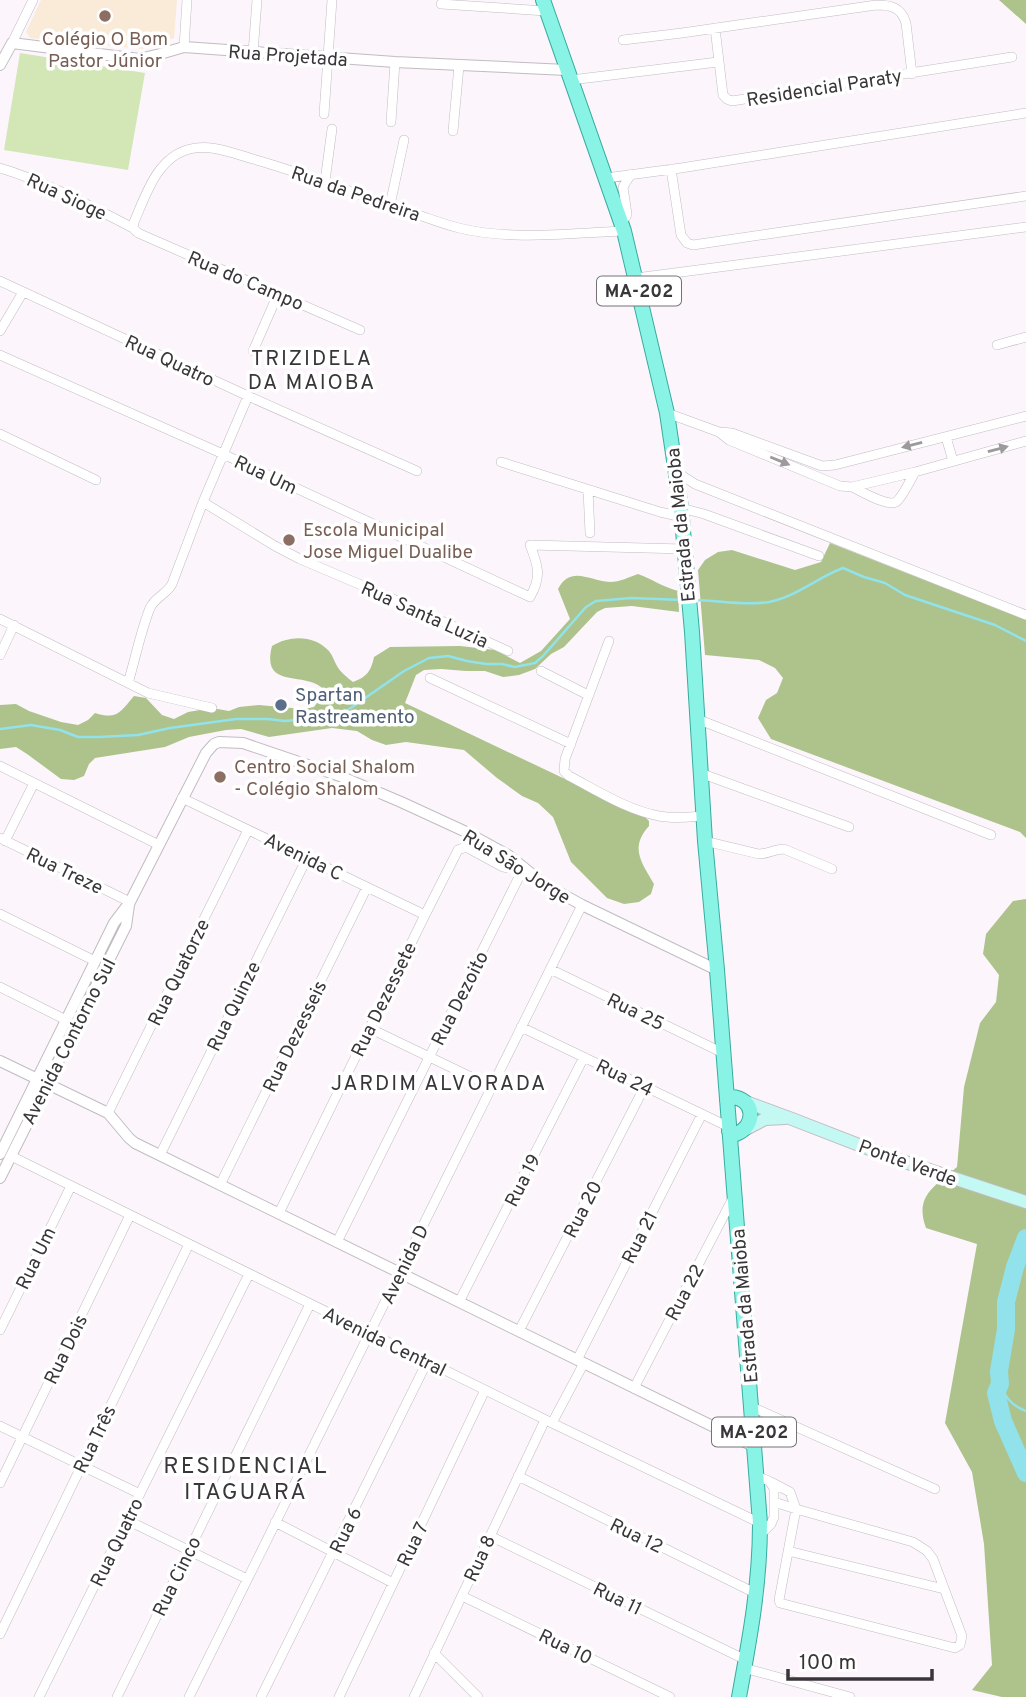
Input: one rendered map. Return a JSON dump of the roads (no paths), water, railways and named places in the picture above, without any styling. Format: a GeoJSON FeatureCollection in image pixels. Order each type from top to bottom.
{"type":"FeatureCollection","features":[{"type":"Feature","properties":{"kind":"main road","name":"Estrada da Maioba"},"geometry":{"type":"LineString","coordinates":[[544,5],[622,226],[667,412],[681,513],[689,600],[723,1060],[738,1100]]}},
{"type":"Feature","properties":{"kind":"main road","name":"Ponte Verde"},"geometry":{"type":"LineString","coordinates":[[738,1100],[951,1179],[1026,1202]]}},
{"type":"Feature","properties":{"kind":"main road","name":"MA-202"},"geometry":{"type":"LineString","coordinates":[[738,1100],[751,1114],[749,1125],[737,1129],[738,1100]]}},
{"type":"Feature","properties":{"kind":"main road","name":"Ponte Verde"},"geometry":{"type":"LineString","coordinates":[[737,1129],[765,1119],[792,1119]]}},
{"type":"Feature","properties":{"kind":"main road","name":"Estrada da Maioba"},"geometry":{"type":"LineString","coordinates":[[737,1129],[732,1166],[760,1529],[757,1594],[739,1697]]}},
{"type":"Feature","properties":{"kind":"street"},"geometry":{"type":"LineString","coordinates":[[0,65],[33,0]]}},
{"type":"Feature","properties":{"kind":"street"},"geometry":{"type":"LineString","coordinates":[[184,47],[187,0]]}},
{"type":"Feature","properties":{"kind":"street"},"geometry":{"type":"LineString","coordinates":[[253,52],[257,0]]}},
{"type":"Feature","properties":{"kind":"street"},"geometry":{"type":"LineString","coordinates":[[324,114],[332,0]]}},
{"type":"Feature","properties":{"kind":"street"},"geometry":{"type":"LineString","coordinates":[[441,4],[544,5]]}},
{"type":"Feature","properties":{"kind":"street","name":"Residencial Paraty"},"geometry":{"type":"LineString","coordinates":[[912,74],[906,23],[903,15],[889,5],[715,28],[723,95],[733,102],[912,74],[1012,57]]}},
{"type":"Feature","properties":{"kind":"street"},"geometry":{"type":"LineString","coordinates":[[623,40],[715,28]]}},
{"type":"Feature","properties":{"kind":"street","name":"Rua Projetada"},"geometry":{"type":"LineString","coordinates":[[12,43],[139,59],[184,47],[569,75]]}},
{"type":"Feature","properties":{"kind":"street"},"geometry":{"type":"LineString","coordinates":[[391,122],[395,62]]}},
{"type":"Feature","properties":{"kind":"street"},"geometry":{"type":"LineString","coordinates":[[569,75],[719,62]]}},
{"type":"Feature","properties":{"kind":"street"},"geometry":{"type":"LineString","coordinates":[[453,131],[459,66]]}},
{"type":"Feature","properties":{"kind":"street"},"geometry":{"type":"LineString","coordinates":[[606,177],[1026,113]]}},
{"type":"Feature","properties":{"kind":"street"},"geometry":{"type":"LineString","coordinates":[[325,181],[332,129]]}},
{"type":"Feature","properties":{"kind":"street"},"geometry":{"type":"LineString","coordinates":[[390,205],[404,140]]}},
{"type":"Feature","properties":{"kind":"street","name":"Rua da Pedreira"},"geometry":{"type":"LineString","coordinates":[[133,228],[152,180],[165,164],[187,149],[202,147],[218,149],[325,181],[457,228],[477,232],[517,235],[622,226]]}},
{"type":"Feature","properties":{"kind":"street","name":"Rua Sioge"},"geometry":{"type":"LineString","coordinates":[[0,168],[62,192],[133,228]]}},
{"type":"Feature","properties":{"kind":"street"},"geometry":{"type":"LineString","coordinates":[[671,169],[681,235],[687,243],[693,245],[1026,196]]}},
{"type":"Feature","properties":{"kind":"street"},"geometry":{"type":"LineString","coordinates":[[622,226],[627,214],[623,187],[631,174]]}},
{"type":"Feature","properties":{"kind":"street"},"geometry":{"type":"LineString","coordinates":[[636,278],[1026,227]]}},
{"type":"Feature","properties":{"kind":"street","name":"Rua do Campo"},"geometry":{"type":"LineString","coordinates":[[133,228],[138,233],[360,330]]}},
{"type":"Feature","properties":{"kind":"street","name":"Rua Quatro"},"geometry":{"type":"LineString","coordinates":[[0,281],[417,471]]}},
{"type":"Feature","properties":{"kind":"street"},"geometry":{"type":"LineString","coordinates":[[0,331],[23,292]]}},
{"type":"Feature","properties":{"kind":"street"},"geometry":{"type":"LineString","coordinates":[[253,351],[278,294]]}},
{"type":"Feature","properties":{"kind":"street"},"geometry":{"type":"LineString","coordinates":[[997,345],[1026,337]]}},
{"type":"Feature","properties":{"kind":"street","name":"Rua Um"},"geometry":{"type":"LineString","coordinates":[[0,355],[223,454],[530,597],[536,588],[538,572],[530,545],[684,549]]}},
{"type":"Feature","properties":{"kind":"street"},"geometry":{"type":"LineString","coordinates":[[128,683],[150,608],[172,584],[248,396]]}},
{"type":"Feature","properties":{"kind":"street"},"geometry":{"type":"LineString","coordinates":[[667,412],[822,466],[835,465],[1026,416]]}},
{"type":"Feature","properties":{"kind":"street"},"geometry":{"type":"LineString","coordinates":[[719,432],[729,440],[818,477],[840,486],[852,487],[1026,441]]}},
{"type":"Feature","properties":{"kind":"street"},"geometry":{"type":"LineString","coordinates":[[0,434],[96,480]]}},
{"type":"Feature","properties":{"kind":"street"},"geometry":{"type":"LineString","coordinates":[[946,437],[953,460]]}},
{"type":"Feature","properties":{"kind":"street"},"geometry":{"type":"LineString","coordinates":[[500,462],[660,512],[704,514],[819,556]]}},
{"type":"Feature","properties":{"kind":"street"},"geometry":{"type":"LineString","coordinates":[[818,477],[822,466]]}},
{"type":"Feature","properties":{"kind":"street"},"geometry":{"type":"LineString","coordinates":[[675,471],[695,484],[1026,615]]}},
{"type":"Feature","properties":{"kind":"street"},"geometry":{"type":"LineString","coordinates":[[852,487],[883,502],[896,502],[915,472]]}},
{"type":"Feature","properties":{"kind":"street"},"geometry":{"type":"LineString","coordinates":[[588,490],[590,533]]}},
{"type":"Feature","properties":{"kind":"street","name":"Rua Santa Luzia"},"geometry":{"type":"LineString","coordinates":[[203,502],[300,559],[508,651]]}},
{"type":"Feature","properties":{"kind":"street"},"geometry":{"type":"LineString","coordinates":[[0,619],[148,694],[212,708]]}},
{"type":"Feature","properties":{"kind":"street"},"geometry":{"type":"LineString","coordinates":[[0,655],[14,625]]}},
{"type":"Feature","properties":{"kind":"street"},"geometry":{"type":"LineString","coordinates":[[609,640],[571,744],[564,771],[622,804],[647,813],[661,817],[703,816]]}},
{"type":"Feature","properties":{"kind":"street"},"geometry":{"type":"LineString","coordinates":[[541,671],[588,695]]}},
{"type":"Feature","properties":{"kind":"street"},"geometry":{"type":"LineString","coordinates":[[430,678],[571,744]]}},
{"type":"Feature","properties":{"kind":"street"},"geometry":{"type":"LineString","coordinates":[[697,719],[991,835]]}},
{"type":"Feature","properties":{"kind":"street","name":"Rua São Jorge"},"geometry":{"type":"LineString","coordinates":[[182,798],[214,744],[243,744],[340,776],[464,831],[508,855],[544,884],[582,905],[717,970]]}},
{"type":"Feature","properties":{"kind":"street"},"geometry":{"type":"LineString","coordinates":[[0,766],[159,845]]}},
{"type":"Feature","properties":{"kind":"street"},"geometry":{"type":"LineString","coordinates":[[700,773],[849,827]]}},
{"type":"Feature","properties":{"kind":"street"},"geometry":{"type":"LineString","coordinates":[[2,840],[34,783]]}},
{"type":"Feature","properties":{"kind":"street","name":"Avenida Contorno Sul"},"geometry":{"type":"LineString","coordinates":[[5,1155],[3,1138],[41,1082],[66,1020],[95,961],[114,923],[130,902],[182,798]]}},
{"type":"Feature","properties":{"kind":"street","name":"Avenida C"},"geometry":{"type":"LineString","coordinates":[[182,798],[425,915]]}},
{"type":"Feature","properties":{"kind":"street","name":"Rua Quatorze"},"geometry":{"type":"LineString","coordinates":[[108,1113],[248,830]]}},
{"type":"Feature","properties":{"kind":"street","name":"Rua Treze"},"geometry":{"type":"LineString","coordinates":[[2,840],[130,902]]}},
{"type":"Feature","properties":{"kind":"street"},"geometry":{"type":"LineString","coordinates":[[705,841],[759,854],[784,849],[832,869]]}},
{"type":"Feature","properties":{"kind":"street","name":"Rua Dezessete"},"geometry":{"type":"LineString","coordinates":[[279,1213],[458,850],[468,848],[503,867],[524,867]]}},
{"type":"Feature","properties":{"kind":"street","name":"Rua Quinze"},"geometry":{"type":"LineString","coordinates":[[160,1155],[307,858]]}},
{"type":"Feature","properties":{"kind":"street","name":"Rua Dezoito"},"geometry":{"type":"LineString","coordinates":[[337,1242],[524,867]]}},
{"type":"Feature","properties":{"kind":"street","name":"Rua Dezesseis"},"geometry":{"type":"LineString","coordinates":[[220,1185],[367,887]]}},
{"type":"Feature","properties":{"kind":"street","name":"Avenida Contorno Sul"},"geometry":{"type":"LineString","coordinates":[[0,1178],[5,1155],[41,1082],[125,926],[130,902]]}},
{"type":"Feature","properties":{"kind":"street","name":"Avenida D"},"geometry":{"type":"LineString","coordinates":[[189,1697],[582,905]]}},
{"type":"Feature","properties":{"kind":"street"},"geometry":{"type":"LineString","coordinates":[[0,914],[95,961]]}},
{"type":"Feature","properties":{"kind":"street","name":"Rua 25"},"geometry":{"type":"LineString","coordinates":[[550,968],[723,1060]]}},
{"type":"Feature","properties":{"kind":"street"},"geometry":{"type":"LineString","coordinates":[[0,987],[66,1020]]}},
{"type":"Feature","properties":{"kind":"street","name":"Rua 24"},"geometry":{"type":"LineString","coordinates":[[521,1027],[737,1129]]}},
{"type":"Feature","properties":{"kind":"street"},"geometry":{"type":"LineString","coordinates":[[369,1028],[492,1087]]}},
{"type":"Feature","properties":{"kind":"street","name":"Rua 19"},"geometry":{"type":"LineString","coordinates":[[459,1302],[584,1057]]}},
{"type":"Feature","properties":{"kind":"street"},"geometry":{"type":"LineString","coordinates":[[0,1062],[108,1113],[129,1138],[160,1155],[755,1447]]}},
{"type":"Feature","properties":{"kind":"street","name":"Rua 20"},"geometry":{"type":"LineString","coordinates":[[519,1331],[645,1086]]}},
{"type":"Feature","properties":{"kind":"street","name":"Rua 21"},"geometry":{"type":"LineString","coordinates":[[581,1362],[702,1114]]}},
{"type":"Feature","properties":{"kind":"street","name":"Avenida Central"},"geometry":{"type":"LineString","coordinates":[[5,1155],[485,1390],[760,1529]]}},
{"type":"Feature","properties":{"kind":"street","name":"Rua Um"},"geometry":{"type":"LineString","coordinates":[[0,1330],[71,1186]]}},
{"type":"Feature","properties":{"kind":"street","name":"Rua 22"},"geometry":{"type":"LineString","coordinates":[[634,1388],[734,1196]]}},
{"type":"Feature","properties":{"kind":"street","name":"Rua Dois"},"geometry":{"type":"LineString","coordinates":[[0,1483],[130,1215]]}},
{"type":"Feature","properties":{"kind":"street","name":"Rua Três"},"geometry":{"type":"LineString","coordinates":[[0,1634],[189,1244]]}},
{"type":"Feature","properties":{"kind":"street","name":"Rua Quatro"},"geometry":{"type":"LineString","coordinates":[[39,1697],[249,1274]]}},
{"type":"Feature","properties":{"kind":"street","name":"Rua Cinco"},"geometry":{"type":"LineString","coordinates":[[117,1697],[310,1304]]}},
{"type":"Feature","properties":{"kind":"street","name":"Rua 6"},"geometry":{"type":"LineString","coordinates":[[261,1697],[427,1362]]}},
{"type":"Feature","properties":{"kind":"street","name":"Rua 8"},"geometry":{"type":"LineString","coordinates":[[414,1697],[518,1476],[581,1362]]}},
{"type":"Feature","properties":{"kind":"street","name":"Rua 7"},"geometry":{"type":"LineString","coordinates":[[339,1697],[485,1390]]}},
{"type":"Feature","properties":{"kind":"street"},"geometry":{"type":"LineString","coordinates":[[752,1407],[935,1489]]}},
{"type":"Feature","properties":{"kind":"street"},"geometry":{"type":"LineString","coordinates":[[0,1426],[140,1494]]}},
{"type":"Feature","properties":{"kind":"street","name":"Rua 12"},"geometry":{"type":"LineString","coordinates":[[518,1476],[757,1594]]}},
{"type":"Feature","properties":{"kind":"street"},"geometry":{"type":"LineString","coordinates":[[757,1476],[790,1492],[796,1509],[780,1603],[955,1648],[960,1644],[962,1636],[933,1559],[926,1551],[913,1542],[796,1509],[774,1502]]}},
{"type":"Feature","properties":{"kind":"street"},"geometry":{"type":"LineString","coordinates":[[760,1529],[773,1520],[774,1488],[771,1482]]}},
{"type":"Feature","properties":{"kind":"street"},"geometry":{"type":"LineString","coordinates":[[127,1520],[247,1579]]}},
{"type":"Feature","properties":{"kind":"street"},"geometry":{"type":"LineString","coordinates":[[275,1522],[393,1583]]}},
{"type":"Feature","properties":{"kind":"street","name":"Rua 11"},"geometry":{"type":"LineString","coordinates":[[490,1536],[745,1664],[850,1697]]}},
{"type":"Feature","properties":{"kind":"street"},"geometry":{"type":"LineString","coordinates":[[788,1551],[944,1589]]}},
{"type":"Feature","properties":{"kind":"street","name":"Rua 10"},"geometry":{"type":"LineString","coordinates":[[462,1596],[670,1697]]}},
{"type":"Feature","properties":{"kind":"street"},"geometry":{"type":"LineString","coordinates":[[435,1653],[478,1697]]}},
{"type":"Feature","properties":{"kind":"waterway"},"geometry":{"type":"LineString","coordinates":[[693,600],[769,602],[788,596],[843,568],[885,583],[905,595],[995,625],[1026,641]]}},
{"type":"Feature","properties":{"kind":"waterway"},"geometry":{"type":"LineString","coordinates":[[0,729],[31,725],[60,730],[78,737],[99,737],[138,735],[236,719],[285,721],[323,717],[348,710],[404,671],[429,658],[448,656],[515,667],[535,663],[586,607],[596,601],[631,598],[683,600]]}},
{"type":"Feature","properties":{"kind":"waterway"},"geometry":{"type":"LineString","coordinates":[[1026,1238],[1006,1302],[1000,1384],[996,1393],[1003,1421],[1026,1473]]}},
{"type":"Feature","properties":{"kind":"waterway"},"geometry":{"type":"LineString","coordinates":[[1000,1384],[1010,1400],[1026,1411]]}},
{"type":"Feature","properties":{"kind":"place","name":"Colégio O Bom Pastor Júnior"},"geometry":{"type":"Point","coordinates":[105,16]}},
{"type":"Feature","properties":{"kind":"place","name":"Escola Municipal Jose Miguel Dualibe"},"geometry":{"type":"Point","coordinates":[289,540]}},
{"type":"Feature","properties":{"kind":"place","name":"Spartan Rastreamento"},"geometry":{"type":"Point","coordinates":[281,705]}},
{"type":"Feature","properties":{"kind":"place","name":"Centro Social Shalom - Colégio Shalom"},"geometry":{"type":"Point","coordinates":[220,777]}},
{"type":"Feature","properties":{"kind":"district","name":"TRIZIDELA DA MAIOBA"},"geometry":{"type":"Point","coordinates":[312,370]}},
{"type":"Feature","properties":{"kind":"district","name":"JARDIM ALVORADA"},"geometry":{"type":"Point","coordinates":[439,1083]}},
{"type":"Feature","properties":{"kind":"district","name":"RESIDENCIAL ITAGUARÁ"},"geometry":{"type":"Point","coordinates":[246,1478]}}]}
